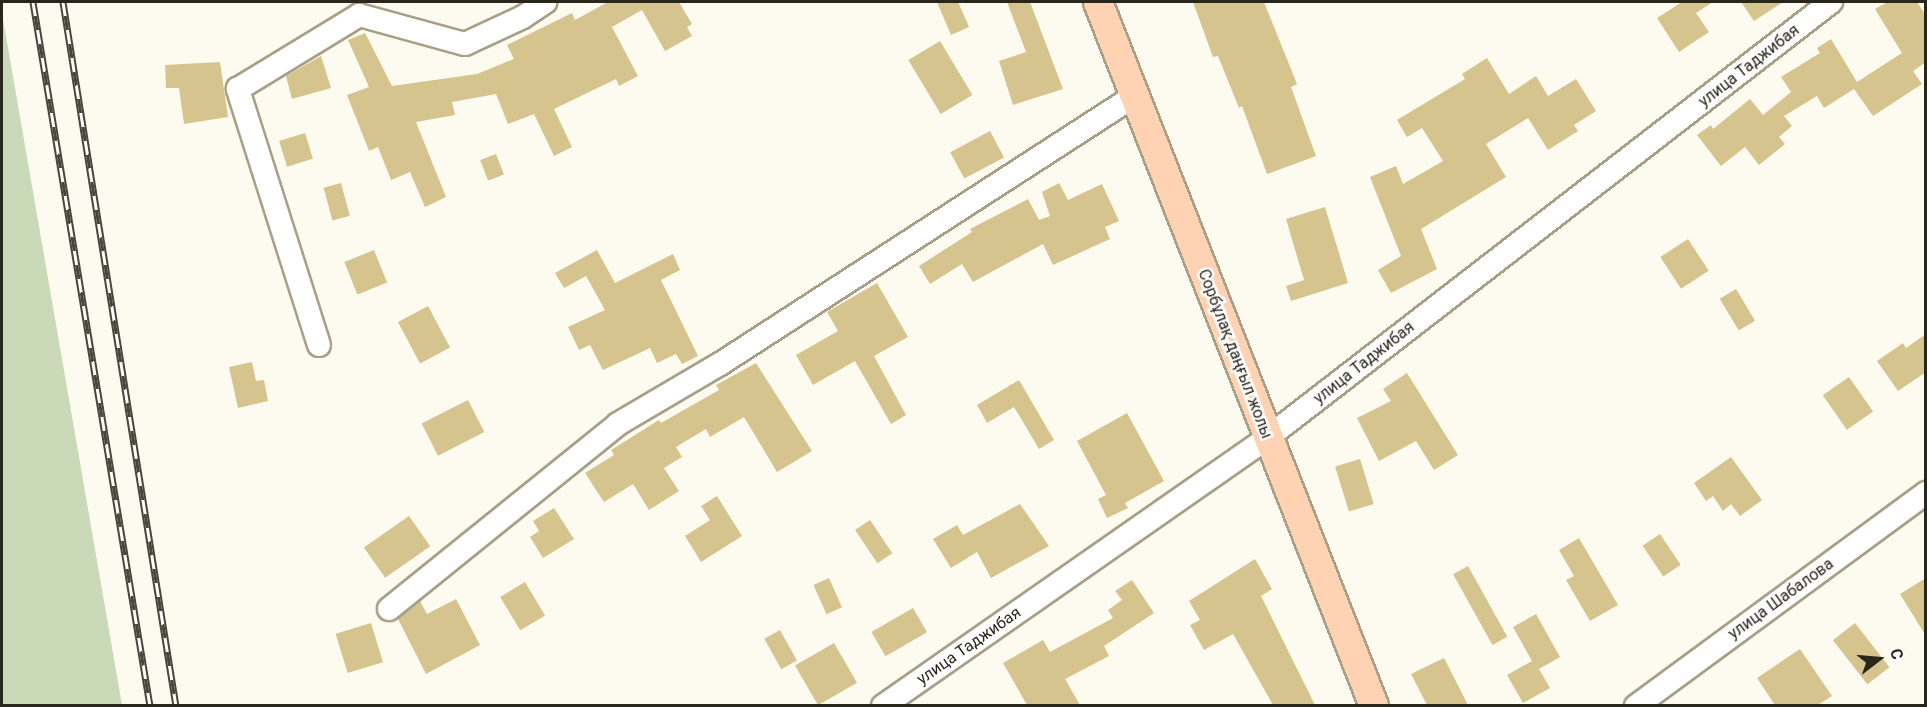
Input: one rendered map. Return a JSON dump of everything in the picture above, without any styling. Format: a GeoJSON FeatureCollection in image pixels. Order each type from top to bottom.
{"type":"FeatureCollection","features":[{"type":"Feature","properties":{"kind":"main road","name":"Сорбұлақ даңғыл жолы"},"geometry":{"type":"LineString","coordinates":[[1098,2],[1136,95],[1267,438],[1374,705]]}},
{"type":"Feature","properties":{"kind":"street"},"geometry":{"type":"LineString","coordinates":[[319,345],[238,90],[359,15],[465,44],[519,9],[545,2]]}},
{"type":"Feature","properties":{"kind":"street","name":"улица Таджибая"},"geometry":{"type":"LineString","coordinates":[[883,705],[1267,438],[1831,2]]}},
{"type":"Feature","properties":{"kind":"street"},"geometry":{"type":"LineString","coordinates":[[389,609],[618,424],[720,364],[1136,95]]}},
{"type":"Feature","properties":{"kind":"street","name":"улица Шабалова"},"geometry":{"type":"LineString","coordinates":[[1636,705],[1926,493]]}},
{"type":"Feature","properties":{"kind":"green space"},"geometry":{"type":"Polygon","coordinates":[[[2,13],[122,705],[2,705],[2,13]]]}},
{"type":"Feature","properties":{"kind":"building"},"geometry":{"type":"Polygon","coordinates":[[[608,2],[679,2],[692,24],[687,27],[692,36],[665,51],[642,10],[612,27],[638,76],[619,86],[616,79],[554,109],[572,147],[554,156],[534,114],[508,124],[496,94],[452,102],[455,115],[416,122],[446,197],[425,207],[410,172],[391,180],[378,147],[369,151],[347,95],[369,87],[348,40],[365,33],[392,86],[477,74],[514,59],[507,45],[572,13],[575,20],[608,2]]]}},
{"type":"Feature","properties":{"kind":"building"},"geometry":{"type":"Polygon","coordinates":[[[937,2],[958,2],[969,27],[951,35],[937,2]]]}},
{"type":"Feature","properties":{"kind":"building"},"geometry":{"type":"Polygon","coordinates":[[[1007,2],[1030,2],[1063,89],[1013,105],[999,61],[1026,52],[1007,2]]]}},
{"type":"Feature","properties":{"kind":"building"},"geometry":{"type":"Polygon","coordinates":[[[1193,2],[1264,2],[1297,84],[1291,87],[1316,156],[1267,174],[1242,106],[1239,108],[1218,56],[1213,57],[1193,2]]]}},
{"type":"Feature","properties":{"kind":"building"},"geometry":{"type":"Polygon","coordinates":[[[1682,2],[1713,2],[1696,13],[1709,32],[1679,52],[1657,18],[1682,2]]]}},
{"type":"Feature","properties":{"kind":"building"},"geometry":{"type":"Polygon","coordinates":[[[1741,2],[1783,2],[1754,21],[1741,2]]]}},
{"type":"Feature","properties":{"kind":"building"},"geometry":{"type":"Polygon","coordinates":[[[1888,2],[1917,2],[1926,16],[1926,62],[1913,71],[1922,84],[1873,116],[1854,89],[1824,108],[1817,96],[1784,116],[1792,126],[1779,137],[1785,144],[1759,165],[1745,147],[1721,166],[1697,135],[1711,125],[1713,129],[1750,99],[1763,115],[1791,92],[1781,77],[1820,53],[1817,48],[1831,39],[1857,82],[1902,53],[1875,9],[1888,2]]]}},
{"type":"Feature","properties":{"kind":"building"},"geometry":{"type":"Polygon","coordinates":[[[940,41],[972,95],[941,114],[908,60],[940,41]]]}},
{"type":"Feature","properties":{"kind":"building"},"geometry":{"type":"Polygon","coordinates":[[[321,56],[331,88],[292,99],[286,76],[321,56]]]}},
{"type":"Feature","properties":{"kind":"building"},"geometry":{"type":"Polygon","coordinates":[[[1487,58],[1509,94],[1536,76],[1548,96],[1576,79],[1596,111],[1574,125],[1578,131],[1548,150],[1528,118],[1486,144],[1506,177],[1421,229],[1437,269],[1391,293],[1378,270],[1401,256],[1370,177],[1396,166],[1403,184],[1443,161],[1422,128],[1407,137],[1397,120],[1465,79],[1462,74],[1487,58]]]}},
{"type":"Feature","properties":{"kind":"building"},"geometry":{"type":"Polygon","coordinates":[[[220,62],[228,117],[184,124],[179,88],[166,88],[165,65],[220,62]]]}},
{"type":"Feature","properties":{"kind":"building"},"geometry":{"type":"Polygon","coordinates":[[[990,131],[1004,157],[964,179],[950,152],[990,131]]]}},
{"type":"Feature","properties":{"kind":"building"},"geometry":{"type":"Polygon","coordinates":[[[305,133],[313,159],[287,167],[279,141],[305,133]]]}},
{"type":"Feature","properties":{"kind":"building"},"geometry":{"type":"Polygon","coordinates":[[[496,154],[504,175],[488,181],[480,160],[496,154]]]}},
{"type":"Feature","properties":{"kind":"building"},"geometry":{"type":"Polygon","coordinates":[[[341,183],[350,216],[332,221],[324,188],[341,183]]]}},
{"type":"Feature","properties":{"kind":"building"},"geometry":{"type":"Polygon","coordinates":[[[1059,183],[1068,200],[1102,184],[1119,221],[1105,227],[1110,239],[1053,265],[1043,244],[973,282],[962,264],[930,284],[919,266],[972,232],[970,229],[1028,199],[1039,220],[1050,216],[1042,192],[1059,183]]]}},
{"type":"Feature","properties":{"kind":"building"},"geometry":{"type":"Polygon","coordinates":[[[1325,207],[1348,283],[1291,301],[1286,286],[1304,280],[1286,219],[1325,207]]]}},
{"type":"Feature","properties":{"kind":"building"},"geometry":{"type":"Polygon","coordinates":[[[1688,239],[1709,271],[1681,289],[1660,257],[1688,239]]]}},
{"type":"Feature","properties":{"kind":"building"},"geometry":{"type":"Polygon","coordinates":[[[374,250],[387,282],[357,294],[344,262],[374,250]]]}},
{"type":"Feature","properties":{"kind":"building"},"geometry":{"type":"Polygon","coordinates":[[[597,250],[615,283],[673,254],[680,270],[661,280],[698,356],[682,364],[676,354],[657,363],[650,348],[603,370],[590,345],[579,350],[568,327],[605,310],[586,276],[564,288],[555,273],[597,250]]]}},
{"type":"Feature","properties":{"kind":"building"},"geometry":{"type":"Polygon","coordinates":[[[877,283],[908,337],[874,356],[906,415],[891,424],[855,361],[813,385],[796,355],[838,331],[827,312],[877,283]]]}},
{"type":"Feature","properties":{"kind":"building"},"geometry":{"type":"Polygon","coordinates":[[[1736,289],[1755,321],[1739,331],[1720,299],[1736,289]]]}},
{"type":"Feature","properties":{"kind":"building"},"geometry":{"type":"Polygon","coordinates":[[[428,306],[450,347],[420,363],[398,322],[428,306]]]}},
{"type":"Feature","properties":{"kind":"building"},"geometry":{"type":"Polygon","coordinates":[[[1926,334],[1926,372],[1898,391],[1877,361],[1903,343],[1906,348],[1926,334]]]}},
{"type":"Feature","properties":{"kind":"building"},"geometry":{"type":"Polygon","coordinates":[[[252,362],[256,381],[264,380],[268,401],[238,408],[229,367],[252,362]]]}},
{"type":"Feature","properties":{"kind":"building"},"geometry":{"type":"Polygon","coordinates":[[[756,363],[812,451],[777,472],[744,417],[710,437],[706,429],[676,447],[682,457],[664,468],[679,491],[649,510],[633,484],[604,502],[585,473],[614,455],[611,450],[659,420],[661,423],[719,390],[716,385],[756,363]]]}},
{"type":"Feature","properties":{"kind":"building"},"geometry":{"type":"Polygon","coordinates":[[[1407,373],[1458,455],[1434,470],[1416,441],[1379,461],[1357,418],[1391,401],[1383,389],[1407,373]]]}},
{"type":"Feature","properties":{"kind":"building"},"geometry":{"type":"Polygon","coordinates":[[[1849,377],[1873,411],[1847,430],[1823,395],[1849,377]]]}},
{"type":"Feature","properties":{"kind":"building"},"geometry":{"type":"Polygon","coordinates":[[[1019,380],[1054,440],[1039,449],[1014,407],[987,423],[977,405],[1019,380]]]}},
{"type":"Feature","properties":{"kind":"building"},"geometry":{"type":"Polygon","coordinates":[[[468,400],[484,432],[438,456],[422,424],[468,400]]]}},
{"type":"Feature","properties":{"kind":"building"},"geometry":{"type":"Polygon","coordinates":[[[1127,413],[1164,481],[1125,503],[1128,508],[1107,518],[1098,499],[1106,495],[1077,441],[1127,413]]]}},
{"type":"Feature","properties":{"kind":"building"},"geometry":{"type":"Polygon","coordinates":[[[1731,457],[1762,500],[1740,516],[1731,504],[1723,511],[1713,496],[1706,501],[1694,483],[1731,457]]]}},
{"type":"Feature","properties":{"kind":"building"},"geometry":{"type":"Polygon","coordinates":[[[1360,459],[1374,504],[1349,512],[1335,467],[1360,459]]]}},
{"type":"Feature","properties":{"kind":"building"},"geometry":{"type":"Polygon","coordinates":[[[717,496],[742,536],[701,562],[685,536],[710,520],[701,506],[717,496]]]}},
{"type":"Feature","properties":{"kind":"building"},"geometry":{"type":"Polygon","coordinates":[[[1020,504],[1049,546],[991,578],[977,552],[951,568],[933,539],[957,525],[963,535],[1020,504]]]}},
{"type":"Feature","properties":{"kind":"building"},"geometry":{"type":"Polygon","coordinates":[[[554,508],[574,539],[543,558],[530,537],[539,531],[533,521],[554,508]]]}},
{"type":"Feature","properties":{"kind":"building"},"geometry":{"type":"Polygon","coordinates":[[[409,516],[430,546],[385,578],[364,548],[409,516]]]}},
{"type":"Feature","properties":{"kind":"building"},"geometry":{"type":"Polygon","coordinates":[[[870,520],[892,553],[877,563],[855,530],[870,520]]]}},
{"type":"Feature","properties":{"kind":"building"},"geometry":{"type":"Polygon","coordinates":[[[1660,534],[1681,565],[1663,576],[1643,546],[1660,534]]]}},
{"type":"Feature","properties":{"kind":"building"},"geometry":{"type":"Polygon","coordinates":[[[1579,538],[1618,605],[1590,621],[1566,580],[1574,576],[1559,550],[1579,538]]]}},
{"type":"Feature","properties":{"kind":"building"},"geometry":{"type":"Polygon","coordinates":[[[1255,559],[1272,589],[1261,596],[1315,705],[1273,705],[1233,634],[1204,650],[1190,625],[1200,620],[1189,601],[1255,559]]]}},
{"type":"Feature","properties":{"kind":"building"},"geometry":{"type":"Polygon","coordinates":[[[1468,566],[1507,637],[1492,645],[1453,574],[1468,566]]]}},
{"type":"Feature","properties":{"kind":"building"},"geometry":{"type":"Polygon","coordinates":[[[829,578],[842,607],[826,614],[813,585],[829,578]]]}},
{"type":"Feature","properties":{"kind":"building"},"geometry":{"type":"Polygon","coordinates":[[[1926,578],[1926,636],[1900,594],[1926,578]]]}},
{"type":"Feature","properties":{"kind":"building"},"geometry":{"type":"Polygon","coordinates":[[[1132,580],[1154,613],[1104,646],[1109,656],[1065,679],[1080,705],[1027,705],[1003,663],[1043,640],[1050,652],[1113,618],[1108,610],[1122,600],[1115,591],[1132,580]]]}},
{"type":"Feature","properties":{"kind":"building"},"geometry":{"type":"Polygon","coordinates":[[[525,582],[545,615],[520,630],[500,597],[525,582]]]}},
{"type":"Feature","properties":{"kind":"building"},"geometry":{"type":"Polygon","coordinates":[[[456,599],[480,645],[426,674],[398,619],[420,601],[427,614],[456,599]]]}},
{"type":"Feature","properties":{"kind":"building"},"geometry":{"type":"Polygon","coordinates":[[[913,608],[927,632],[885,656],[871,632],[913,608]]]}},
{"type":"Feature","properties":{"kind":"building"},"geometry":{"type":"Polygon","coordinates":[[[1536,614],[1560,657],[1539,669],[1550,688],[1523,703],[1507,675],[1532,661],[1513,627],[1536,614]]]}},
{"type":"Feature","properties":{"kind":"building"},"geometry":{"type":"Polygon","coordinates":[[[371,623],[383,662],[348,673],[336,634],[371,623]]]}},
{"type":"Feature","properties":{"kind":"building"},"geometry":{"type":"Polygon","coordinates":[[[1855,623],[1889,667],[1867,684],[1833,640],[1855,623]]]}},
{"type":"Feature","properties":{"kind":"building"},"geometry":{"type":"Polygon","coordinates":[[[780,630],[797,661],[781,669],[764,639],[780,630]]]}},
{"type":"Feature","properties":{"kind":"building"},"geometry":{"type":"Polygon","coordinates":[[[834,643],[857,683],[818,705],[795,666],[834,643]]]}},
{"type":"Feature","properties":{"kind":"building"},"geometry":{"type":"Polygon","coordinates":[[[1800,649],[1832,696],[1818,705],[1775,705],[1757,678],[1800,649]]]}},
{"type":"Feature","properties":{"kind":"building"},"geometry":{"type":"Polygon","coordinates":[[[1444,658],[1468,705],[1427,705],[1411,674],[1444,658]]]}},
{"type":"Feature","properties":{"kind":"railway"},"geometry":{"type":"LineString","coordinates":[[33,2],[150,706]]}},
{"type":"Feature","properties":{"kind":"railway"},"geometry":{"type":"LineString","coordinates":[[63,2],[176,706]]}}]}
